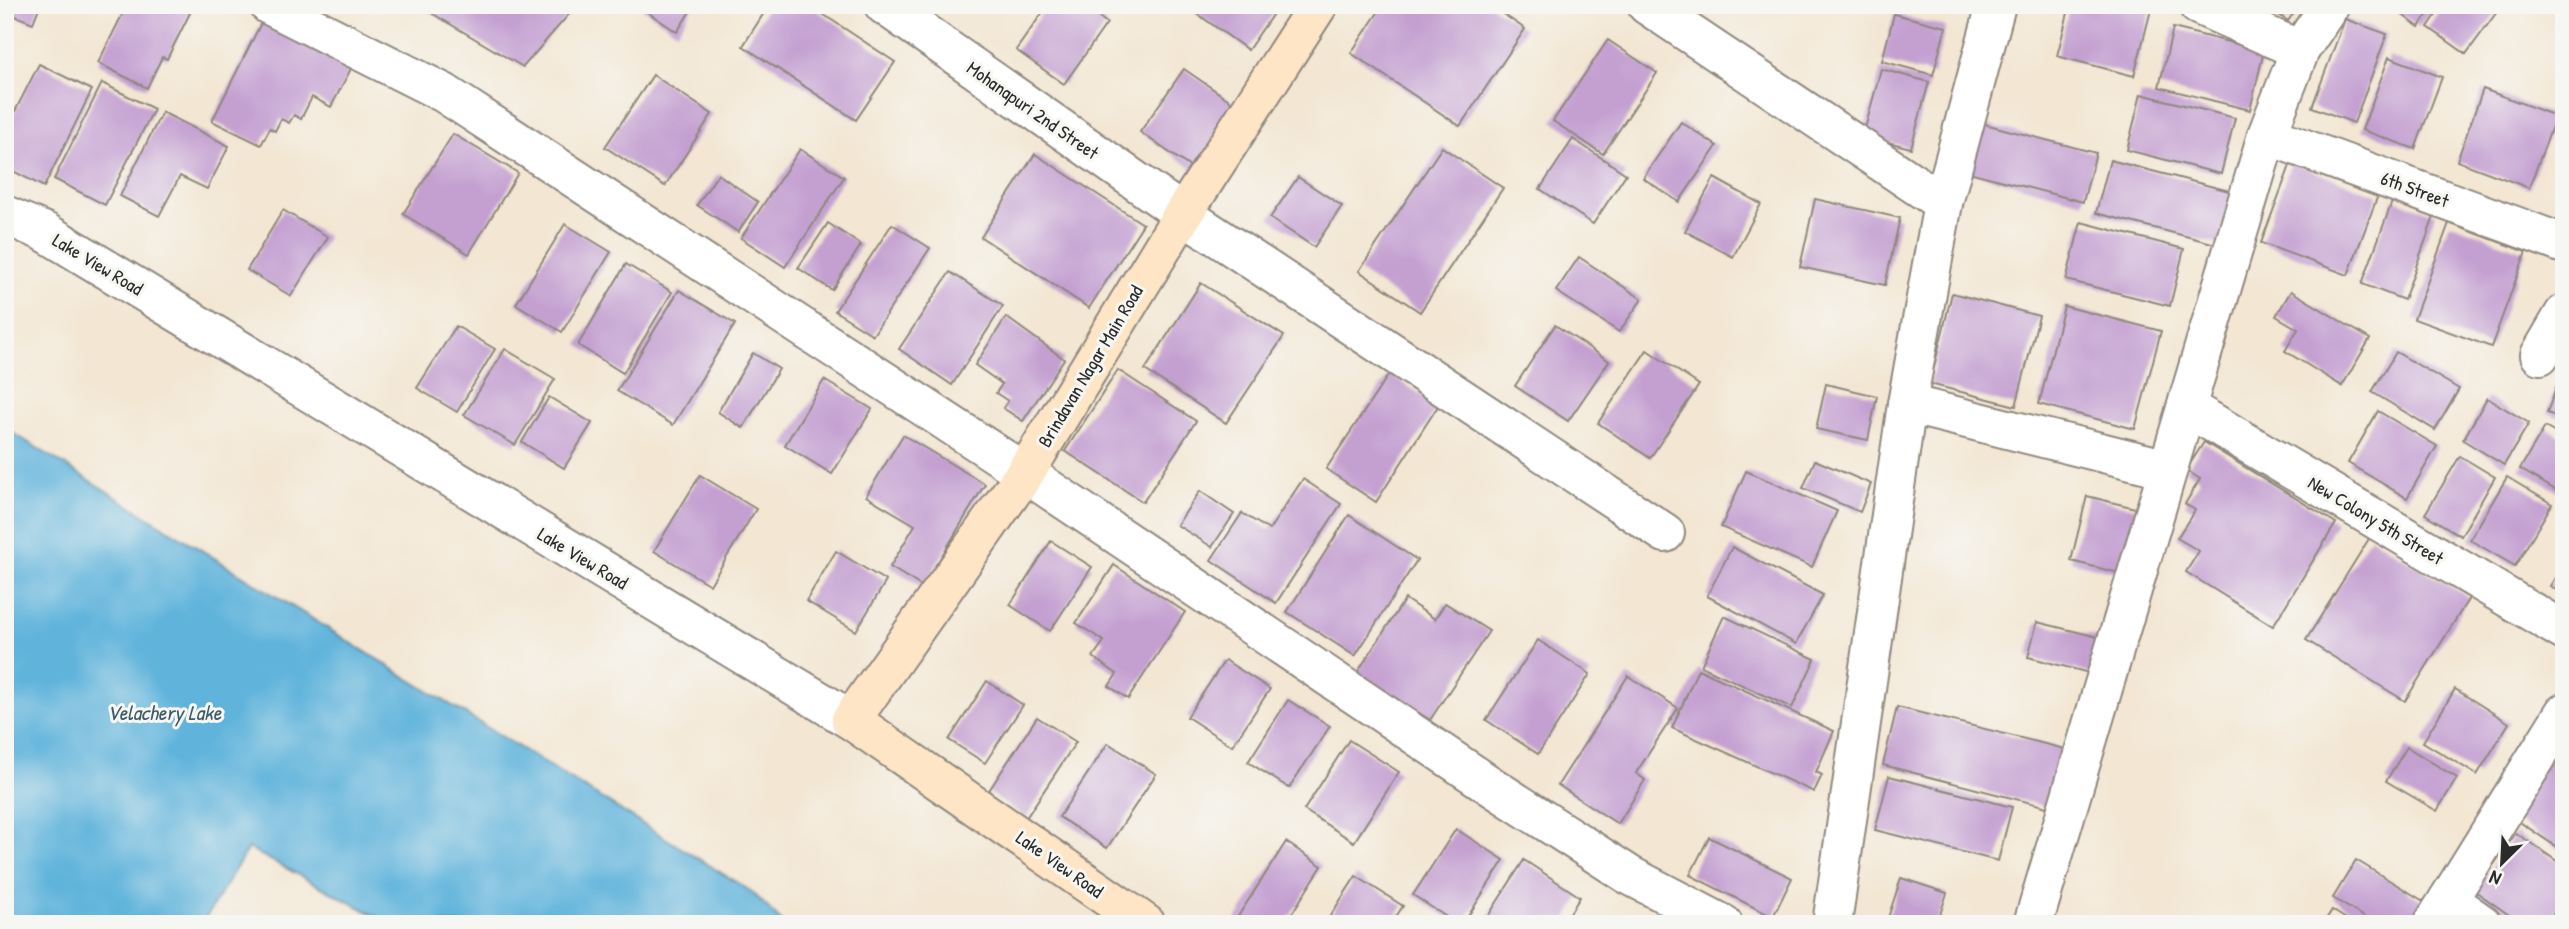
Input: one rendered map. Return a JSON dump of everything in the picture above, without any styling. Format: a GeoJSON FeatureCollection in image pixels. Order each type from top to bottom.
{"type":"FeatureCollection","features":[{"type":"Feature","properties":{"kind":"street"},"geometry":{"type":"LineString","coordinates":[[269,5],[444,93],[1025,473],[1573,839],[1629,875],[1723,924]]}},
{"type":"Feature","properties":{"kind":"street","name":"Mohanapuri 2nd Street"},"geometry":{"type":"LineString","coordinates":[[884,5],[1183,214],[1665,533]]}},
{"type":"Feature","properties":{"kind":"street","name":"Brindavan Nagar Main Road"},"geometry":{"type":"LineString","coordinates":[[851,720],[1025,473],[1183,214],[1318,5]]}},
{"type":"Feature","properties":{"kind":"street"},"geometry":{"type":"LineString","coordinates":[[1647,5],[1943,203]]}},
{"type":"Feature","properties":{"kind":"street"},"geometry":{"type":"LineString","coordinates":[[1832,924],[1907,404],[1943,203],[1996,5]]}},
{"type":"Feature","properties":{"kind":"street"},"geometry":{"type":"LineString","coordinates":[[2198,5],[2300,50]]}},
{"type":"Feature","properties":{"kind":"street"},"geometry":{"type":"LineString","coordinates":[[2033,924],[2267,135],[2300,50],[2330,5]]}},
{"type":"Feature","properties":{"kind":"street","name":"6th Street"},"geometry":{"type":"LineString","coordinates":[[2267,135],[2564,244]]}},
{"type":"Feature","properties":{"kind":"street","name":"Lake View Road"},"geometry":{"type":"LineString","coordinates":[[5,215],[45,232],[851,720],[1146,924]]}},
{"type":"Feature","properties":{"kind":"street"},"geometry":{"type":"LineString","coordinates":[[2540,355],[2564,314]]}},
{"type":"Feature","properties":{"kind":"street"},"geometry":{"type":"LineString","coordinates":[[1907,404],[2168,470]]}},
{"type":"Feature","properties":{"kind":"street","name":"New Colony 5th Street"},"geometry":{"type":"LineString","coordinates":[[2188,408],[2564,631]]}},
{"type":"Feature","properties":{"kind":"street"},"geometry":{"type":"LineString","coordinates":[[2482,924],[2440,912],[2564,713]]}},
{"type":"Feature","properties":{"kind":"water","name":"Velachery Lake"},"geometry":{"type":"Polygon","coordinates":[[[5,428],[752,892],[784,924],[391,924],[248,848],[202,924],[5,924],[5,428]]]}},
{"type":"Feature","properties":{"kind":"building"},"geometry":{"type":"Polygon","coordinates":[[[5,5],[40,5],[33,23],[5,12],[5,5]]]}},
{"type":"Feature","properties":{"kind":"building"},"geometry":{"type":"Polygon","coordinates":[[[127,5],[194,5],[167,59],[162,57],[147,88],[98,63],[127,5]]]}},
{"type":"Feature","properties":{"kind":"building"},"geometry":{"type":"Polygon","coordinates":[[[418,5],[577,5],[523,67],[418,5]]]}},
{"type":"Feature","properties":{"kind":"building"},"geometry":{"type":"Polygon","coordinates":[[[637,5],[694,5],[677,32],[637,5]]]}},
{"type":"Feature","properties":{"kind":"building"},"geometry":{"type":"Polygon","coordinates":[[[769,5],[809,5],[895,62],[856,120],[743,46],[769,5]]]}},
{"type":"Feature","properties":{"kind":"building"},"geometry":{"type":"Polygon","coordinates":[[[1048,5],[1082,5],[1107,23],[1064,84],[1016,50],[1048,5]]]}},
{"type":"Feature","properties":{"kind":"building"},"geometry":{"type":"Polygon","coordinates":[[[1185,5],[1279,5],[1248,50],[1185,5]]]}},
{"type":"Feature","properties":{"kind":"building"},"geometry":{"type":"Polygon","coordinates":[[[1383,5],[1490,5],[1525,29],[1460,126],[1351,53],[1383,5]]]}},
{"type":"Feature","properties":{"kind":"building"},"geometry":{"type":"Polygon","coordinates":[[[2070,5],[2152,6],[2134,76],[2057,56],[2070,5]]]}},
{"type":"Feature","properties":{"kind":"building"},"geometry":{"type":"Polygon","coordinates":[[[2265,5],[2299,5],[2288,21],[2265,5]]]}},
{"type":"Feature","properties":{"kind":"building"},"geometry":{"type":"Polygon","coordinates":[[[2389,5],[2434,5],[2419,27],[2389,5]]]}},
{"type":"Feature","properties":{"kind":"building"},"geometry":{"type":"Polygon","coordinates":[[[2443,5],[2502,5],[2466,54],[2428,27],[2443,5]]]}},
{"type":"Feature","properties":{"kind":"building"},"geometry":{"type":"Polygon","coordinates":[[[1894,14],[1946,27],[1933,75],[1882,61],[1894,14]]]}},
{"type":"Feature","properties":{"kind":"building"},"geometry":{"type":"Polygon","coordinates":[[[265,15],[355,61],[331,107],[312,97],[301,119],[294,115],[289,123],[281,119],[275,131],[270,128],[261,145],[212,121],[265,15]]]}},
{"type":"Feature","properties":{"kind":"building"},"geometry":{"type":"Polygon","coordinates":[[[2345,19],[2387,34],[2354,123],[2312,107],[2345,19]]]}},
{"type":"Feature","properties":{"kind":"building"},"geometry":{"type":"Polygon","coordinates":[[[2173,28],[2264,51],[2250,110],[2159,87],[2173,28]]]}},
{"type":"Feature","properties":{"kind":"building"},"geometry":{"type":"Polygon","coordinates":[[[1608,40],[1657,73],[1603,154],[1553,121],[1608,40]]]}},
{"type":"Feature","properties":{"kind":"building"},"geometry":{"type":"Polygon","coordinates":[[[2389,57],[2442,77],[2415,149],[2362,130],[2389,57]]]}},
{"type":"Feature","properties":{"kind":"building"},"geometry":{"type":"Polygon","coordinates":[[[39,64],[92,90],[44,187],[5,167],[5,131],[39,64]]]}},
{"type":"Feature","properties":{"kind":"building"},"geometry":{"type":"Polygon","coordinates":[[[1184,69],[1248,113],[1203,176],[1140,132],[1184,69]]]}},
{"type":"Feature","properties":{"kind":"building"},"geometry":{"type":"Polygon","coordinates":[[[1881,69],[1929,82],[1911,148],[1863,136],[1881,69]]]}},
{"type":"Feature","properties":{"kind":"building"},"geometry":{"type":"Polygon","coordinates":[[[653,75],[712,114],[665,186],[605,147],[653,75]]]}},
{"type":"Feature","properties":{"kind":"building"},"geometry":{"type":"Polygon","coordinates":[[[102,83],[154,109],[105,205],[54,179],[102,83]]]}},
{"type":"Feature","properties":{"kind":"building"},"geometry":{"type":"Polygon","coordinates":[[[2483,89],[2556,116],[2529,188],[2457,161],[2483,89]]]}},
{"type":"Feature","properties":{"kind":"building"},"geometry":{"type":"Polygon","coordinates":[[[2141,94],[2235,118],[2221,174],[2127,150],[2141,94]]]}},
{"type":"Feature","properties":{"kind":"building"},"geometry":{"type":"Polygon","coordinates":[[[162,112],[229,146],[207,189],[180,176],[159,216],[120,196],[162,112]]]}},
{"type":"Feature","properties":{"kind":"building"},"geometry":{"type":"Polygon","coordinates":[[[1681,122],[1717,146],[1679,202],[1643,178],[1681,122]]]}},
{"type":"Feature","properties":{"kind":"building"},"geometry":{"type":"Polygon","coordinates":[[[1977,122],[2096,153],[2083,202],[1965,171],[1977,122]]]}},
{"type":"Feature","properties":{"kind":"building"},"geometry":{"type":"Polygon","coordinates":[[[453,134],[518,173],[469,254],[403,214],[453,134]]]}},
{"type":"Feature","properties":{"kind":"building"},"geometry":{"type":"Polygon","coordinates":[[[1573,139],[1626,174],[1593,224],[1540,189],[1573,139]]]}},
{"type":"Feature","properties":{"kind":"building"},"geometry":{"type":"Polygon","coordinates":[[[1442,147],[1503,188],[1420,312],[1359,271],[1442,147]]]}},
{"type":"Feature","properties":{"kind":"building"},"geometry":{"type":"Polygon","coordinates":[[[800,149],[844,177],[785,267],[741,238],[800,149]]]}},
{"type":"Feature","properties":{"kind":"building"},"geometry":{"type":"Polygon","coordinates":[[[1035,154],[1143,224],[1089,308],[981,237],[1035,154]]]}},
{"type":"Feature","properties":{"kind":"building"},"geometry":{"type":"Polygon","coordinates":[[[2110,160],[2233,192],[2220,245],[2096,213],[2110,160]]]}},
{"type":"Feature","properties":{"kind":"building"},"geometry":{"type":"Polygon","coordinates":[[[2291,163],[2378,195],[2348,275],[2261,243],[2291,163]]]}},
{"type":"Feature","properties":{"kind":"building"},"geometry":{"type":"Polygon","coordinates":[[[718,174],[758,202],[738,232],[697,205],[718,174]]]}},
{"type":"Feature","properties":{"kind":"building"},"geometry":{"type":"Polygon","coordinates":[[[1298,177],[1342,206],[1314,247],[1270,218],[1298,177]]]}},
{"type":"Feature","properties":{"kind":"building"},"geometry":{"type":"Polygon","coordinates":[[[1714,178],[1761,204],[1733,257],[1685,231],[1714,178]]]}},
{"type":"Feature","properties":{"kind":"building"},"geometry":{"type":"Polygon","coordinates":[[[1815,199],[1900,218],[1885,285],[1800,267],[1815,199]]]}},
{"type":"Feature","properties":{"kind":"building"},"geometry":{"type":"Polygon","coordinates":[[[2393,199],[2435,214],[2404,300],[2362,284],[2393,199]]]}},
{"type":"Feature","properties":{"kind":"building"},"geometry":{"type":"Polygon","coordinates":[[[283,210],[328,237],[291,296],[247,270],[283,210]]]}},
{"type":"Feature","properties":{"kind":"building"},"geometry":{"type":"Polygon","coordinates":[[[2081,222],[2184,249],[2170,306],[2066,280],[2081,222]]]}},
{"type":"Feature","properties":{"kind":"building"},"geometry":{"type":"Polygon","coordinates":[[[828,223],[861,245],[832,290],[798,268],[828,223]]]}},
{"type":"Feature","properties":{"kind":"building"},"geometry":{"type":"Polygon","coordinates":[[[2449,223],[2526,252],[2491,347],[2414,319],[2449,223]]]}},
{"type":"Feature","properties":{"kind":"building"},"geometry":{"type":"Polygon","coordinates":[[[565,224],[611,252],[562,332],[516,304],[565,224]]]}},
{"type":"Feature","properties":{"kind":"building"},"geometry":{"type":"Polygon","coordinates":[[[892,224],[930,248],[873,335],[835,311],[892,224]]]}},
{"type":"Feature","properties":{"kind":"building"},"geometry":{"type":"Polygon","coordinates":[[[1579,257],[1642,299],[1619,332],[1556,291],[1579,257]]]}},
{"type":"Feature","properties":{"kind":"building"},"geometry":{"type":"Polygon","coordinates":[[[626,264],[672,292],[623,373],[578,345],[626,264]]]}},
{"type":"Feature","properties":{"kind":"building"},"geometry":{"type":"Polygon","coordinates":[[[950,272],[1003,306],[952,385],[899,349],[950,272]]]}},
{"type":"Feature","properties":{"kind":"building"},"geometry":{"type":"Polygon","coordinates":[[[1201,283],[1284,336],[1226,423],[1145,370],[1201,283]]]}},
{"type":"Feature","properties":{"kind":"building"},"geometry":{"type":"Polygon","coordinates":[[[679,290],[735,324],[673,425],[617,391],[679,290]]]}},
{"type":"Feature","properties":{"kind":"building"},"geometry":{"type":"Polygon","coordinates":[[[2291,291],[2370,339],[2342,386],[2285,351],[2298,329],[2276,316],[2291,291]]]}},
{"type":"Feature","properties":{"kind":"building"},"geometry":{"type":"Polygon","coordinates":[[[1952,293],[2039,316],[2016,406],[1930,384],[1952,293]]]}},
{"type":"Feature","properties":{"kind":"building"},"geometry":{"type":"Polygon","coordinates":[[[2064,306],[2161,331],[2135,429],[2039,404],[2064,306]]]}},
{"type":"Feature","properties":{"kind":"building"},"geometry":{"type":"Polygon","coordinates":[[[1006,317],[1064,359],[1023,421],[1003,408],[1008,401],[996,393],[1002,384],[975,365],[1006,317]]]}},
{"type":"Feature","properties":{"kind":"building"},"geometry":{"type":"Polygon","coordinates":[[[1555,325],[1609,361],[1568,421],[1515,386],[1555,325]]]}},
{"type":"Feature","properties":{"kind":"building"},"geometry":{"type":"Polygon","coordinates":[[[456,326],[495,349],[457,412],[417,388],[456,326]]]}},
{"type":"Feature","properties":{"kind":"building"},"geometry":{"type":"Polygon","coordinates":[[[505,349],[555,379],[515,445],[464,415],[505,349]]]}},
{"type":"Feature","properties":{"kind":"building"},"geometry":{"type":"Polygon","coordinates":[[[1647,350],[1699,385],[1650,458],[1598,423],[1647,350]]]}},
{"type":"Feature","properties":{"kind":"building"},"geometry":{"type":"Polygon","coordinates":[[[2396,352],[2459,389],[2435,430],[2372,392],[2396,352]]]}},
{"type":"Feature","properties":{"kind":"building"},"geometry":{"type":"Polygon","coordinates":[[[753,353],[779,369],[743,428],[718,412],[753,353]]]}},
{"type":"Feature","properties":{"kind":"building"},"geometry":{"type":"Polygon","coordinates":[[[2564,368],[2564,419],[2547,413],[2564,368]]]}},
{"type":"Feature","properties":{"kind":"building"},"geometry":{"type":"Polygon","coordinates":[[[1118,370],[1196,421],[1143,502],[1065,451],[1118,370]]]}},
{"type":"Feature","properties":{"kind":"building"},"geometry":{"type":"Polygon","coordinates":[[[1389,374],[1438,406],[1376,502],[1326,469],[1389,374]]]}},
{"type":"Feature","properties":{"kind":"building"},"geometry":{"type":"Polygon","coordinates":[[[824,380],[872,409],[832,474],[785,445],[824,380]]]}},
{"type":"Feature","properties":{"kind":"building"},"geometry":{"type":"Polygon","coordinates":[[[1826,384],[1877,396],[1868,440],[1816,429],[1826,384]]]}},
{"type":"Feature","properties":{"kind":"building"},"geometry":{"type":"Polygon","coordinates":[[[549,397],[592,423],[564,468],[522,442],[549,397]]]}},
{"type":"Feature","properties":{"kind":"building"},"geometry":{"type":"Polygon","coordinates":[[[2487,398],[2529,423],[2504,465],[2463,440],[2487,398]]]}},
{"type":"Feature","properties":{"kind":"building"},"geometry":{"type":"Polygon","coordinates":[[[2378,411],[2437,446],[2407,498],[2348,463],[2378,411]]]}},
{"type":"Feature","properties":{"kind":"building"},"geometry":{"type":"Polygon","coordinates":[[[2545,427],[2564,438],[2564,495],[2520,469],[2545,427]]]}},
{"type":"Feature","properties":{"kind":"building"},"geometry":{"type":"Polygon","coordinates":[[[903,435],[985,484],[923,587],[890,567],[915,525],[866,496],[903,435]]]}},
{"type":"Feature","properties":{"kind":"building"},"geometry":{"type":"Polygon","coordinates":[[[2204,442],[2336,523],[2273,626],[2186,572],[2199,551],[2177,538],[2195,510],[2185,504],[2200,479],[2186,470],[2204,442]]]}},
{"type":"Feature","properties":{"kind":"building"},"geometry":{"type":"Polygon","coordinates":[[[2460,456],[2495,477],[2461,536],[2425,514],[2460,456]]]}},
{"type":"Feature","properties":{"kind":"building"},"geometry":{"type":"Polygon","coordinates":[[[1815,460],[1871,484],[1860,512],[1803,488],[1815,460]]]}},
{"type":"Feature","properties":{"kind":"building"},"geometry":{"type":"Polygon","coordinates":[[[1746,471],[1837,511],[1812,567],[1721,527],[1746,471]]]}},
{"type":"Feature","properties":{"kind":"building"},"geometry":{"type":"Polygon","coordinates":[[[700,475],[756,509],[710,585],[654,551],[700,475]]]}},
{"type":"Feature","properties":{"kind":"building"},"geometry":{"type":"Polygon","coordinates":[[[2507,477],[2552,504],[2515,566],[2470,540],[2507,477]]]}},
{"type":"Feature","properties":{"kind":"building"},"geometry":{"type":"Polygon","coordinates":[[[1303,479],[1341,504],[1276,603],[1211,560],[1242,513],[1269,530],[1303,479]]]}},
{"type":"Feature","properties":{"kind":"building"},"geometry":{"type":"Polygon","coordinates":[[[1200,491],[1234,514],[1212,547],[1177,525],[1200,491]]]}},
{"type":"Feature","properties":{"kind":"building"},"geometry":{"type":"Polygon","coordinates":[[[2087,496],[2147,511],[2131,576],[2071,561],[2087,496]]]}},
{"type":"Feature","properties":{"kind":"building"},"geometry":{"type":"Polygon","coordinates":[[[1349,515],[1417,560],[1355,656],[1287,612],[1349,515]]]}},
{"type":"Feature","properties":{"kind":"building"},"geometry":{"type":"Polygon","coordinates":[[[2370,537],[2469,598],[2405,701],[2306,640],[2370,537]]]}},
{"type":"Feature","properties":{"kind":"building"},"geometry":{"type":"Polygon","coordinates":[[[1051,541],[1092,567],[1050,631],[1010,605],[1051,541]]]}},
{"type":"Feature","properties":{"kind":"building"},"geometry":{"type":"Polygon","coordinates":[[[1732,547],[1823,595],[1796,644],[1707,596],[1732,547]]]}},
{"type":"Feature","properties":{"kind":"building"},"geometry":{"type":"Polygon","coordinates":[[[836,551],[886,581],[856,631],[806,601],[836,551]]]}},
{"type":"Feature","properties":{"kind":"building"},"geometry":{"type":"Polygon","coordinates":[[[2564,563],[2564,595],[2550,586],[2564,563]]]}},
{"type":"Feature","properties":{"kind":"building"},"geometry":{"type":"Polygon","coordinates":[[[1114,565],[1185,612],[1128,699],[1109,686],[1117,674],[1093,657],[1104,641],[1076,623],[1114,565]]]}},
{"type":"Feature","properties":{"kind":"building"},"geometry":{"type":"Polygon","coordinates":[[[1405,599],[1435,619],[1445,603],[1489,631],[1430,720],[1357,673],[1405,599]]]}},
{"type":"Feature","properties":{"kind":"building"},"geometry":{"type":"Polygon","coordinates":[[[1724,616],[1815,659],[1792,708],[1701,666],[1724,616]]]}},
{"type":"Feature","properties":{"kind":"building"},"geometry":{"type":"Polygon","coordinates":[[[2037,622],[2110,640],[2101,676],[2028,657],[2037,622]]]}},
{"type":"Feature","properties":{"kind":"building"},"geometry":{"type":"Polygon","coordinates":[[[1538,640],[1590,674],[1538,754],[1486,720],[1538,640]]]}},
{"type":"Feature","properties":{"kind":"building"},"geometry":{"type":"Polygon","coordinates":[[[1225,660],[1270,689],[1232,746],[1187,717],[1225,660]]]}},
{"type":"Feature","properties":{"kind":"building"},"geometry":{"type":"Polygon","coordinates":[[[1698,669],[1834,731],[1816,772],[1822,775],[1814,792],[1672,728],[1698,669]]]}},
{"type":"Feature","properties":{"kind":"building"},"geometry":{"type":"Polygon","coordinates":[[[1628,676],[1678,708],[1636,773],[1645,780],[1618,824],[1558,785],[1628,676]]]}},
{"type":"Feature","properties":{"kind":"building"},"geometry":{"type":"Polygon","coordinates":[[[987,681],[1023,705],[985,763],[949,740],[987,681]]]}},
{"type":"Feature","properties":{"kind":"building"},"geometry":{"type":"Polygon","coordinates":[[[2455,689],[2509,723],[2477,775],[2423,742],[2455,689]]]}},
{"type":"Feature","properties":{"kind":"building"},"geometry":{"type":"Polygon","coordinates":[[[1288,700],[1330,726],[1289,788],[1248,762],[1288,700]]]}},
{"type":"Feature","properties":{"kind":"building"},"geometry":{"type":"Polygon","coordinates":[[[1897,707],[2065,749],[2051,808],[1883,765],[1897,707]]]}},
{"type":"Feature","properties":{"kind":"building"},"geometry":{"type":"Polygon","coordinates":[[[1037,717],[1076,742],[1026,818],[988,792],[1037,717]]]}},
{"type":"Feature","properties":{"kind":"building"},"geometry":{"type":"Polygon","coordinates":[[[2564,735],[2564,852],[2508,814],[2564,735]]]}},
{"type":"Feature","properties":{"kind":"building"},"geometry":{"type":"Polygon","coordinates":[[[1349,740],[1399,772],[1354,842],[1304,810],[1349,740]]]}},
{"type":"Feature","properties":{"kind":"building"},"geometry":{"type":"Polygon","coordinates":[[[1108,743],[1156,774],[1107,848],[1059,817],[1108,743]]]}},
{"type":"Feature","properties":{"kind":"building"},"geometry":{"type":"Polygon","coordinates":[[[2407,747],[2457,778],[2437,811],[2386,781],[2407,747]]]}},
{"type":"Feature","properties":{"kind":"building"},"geometry":{"type":"Polygon","coordinates":[[[1889,776],[2012,807],[1998,861],[1875,830],[1889,776]]]}},
{"type":"Feature","properties":{"kind":"building"},"geometry":{"type":"Polygon","coordinates":[[[1456,829],[1504,860],[1463,924],[1457,924],[1413,895],[1456,829]]]}},
{"type":"Feature","properties":{"kind":"building"},"geometry":{"type":"Polygon","coordinates":[[[2516,833],[2564,866],[2564,899],[2546,924],[2522,924],[2475,891],[2516,833]]]}},
{"type":"Feature","properties":{"kind":"building"},"geometry":{"type":"Polygon","coordinates":[[[1709,837],[1792,878],[1773,917],[1690,875],[1709,837]]]}},
{"type":"Feature","properties":{"kind":"building"},"geometry":{"type":"Polygon","coordinates":[[[1286,842],[1322,866],[1285,924],[1233,924],[1286,842]]]}},
{"type":"Feature","properties":{"kind":"building"},"geometry":{"type":"Polygon","coordinates":[[[1524,860],[1580,897],[1563,924],[1483,924],[1524,860]]]}},
{"type":"Feature","properties":{"kind":"building"},"geometry":{"type":"Polygon","coordinates":[[[2356,860],[2425,902],[2411,924],[2375,924],[2333,898],[2356,860]]]}},
{"type":"Feature","properties":{"kind":"building"},"geometry":{"type":"Polygon","coordinates":[[[1356,876],[1403,906],[1391,924],[1325,924],[1356,876]]]}},
{"type":"Feature","properties":{"kind":"building"},"geometry":{"type":"Polygon","coordinates":[[[1901,878],[1947,893],[1937,924],[1886,924],[1901,878]]]}},
{"type":"Feature","properties":{"kind":"building"},"geometry":{"type":"Polygon","coordinates":[[[2332,910],[2354,924],[2323,924],[2332,910]]]}}]}
